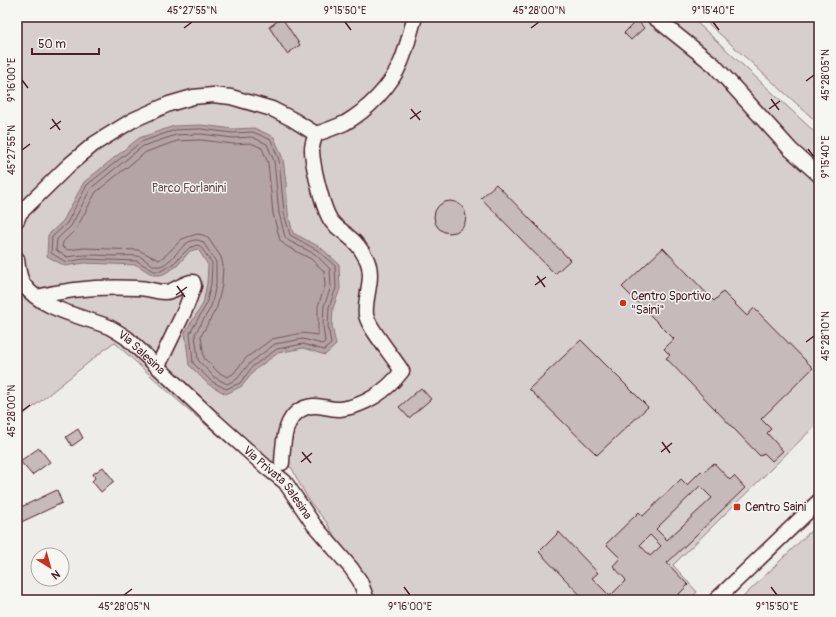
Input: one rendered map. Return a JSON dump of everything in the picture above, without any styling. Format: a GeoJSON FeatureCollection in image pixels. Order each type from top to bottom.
{"type":"FeatureCollection","features":[{"type":"Feature","properties":{"kind":"street"},"geometry":{"type":"LineString","coordinates":[[316,134],[344,123],[376,98],[389,82],[401,62],[414,17]]}},
{"type":"Feature","properties":{"kind":"street"},"geometry":{"type":"LineString","coordinates":[[654,17],[714,65],[791,150],[819,175]]}},
{"type":"Feature","properties":{"kind":"street"},"geometry":{"type":"LineString","coordinates":[[17,220],[20,213],[94,144],[133,120],[169,104],[193,96],[213,95],[231,97],[272,109],[316,134]]}},
{"type":"Feature","properties":{"kind":"street"},"geometry":{"type":"LineString","coordinates":[[280,469],[283,441],[288,423],[294,415],[312,406],[338,409],[365,402],[376,396],[396,380],[402,371],[371,327],[367,317],[366,306],[370,270],[367,260],[350,237],[337,228],[331,221],[327,213],[313,163],[312,147],[316,134]]}},
{"type":"Feature","properties":{"kind":"street","name":"Via Salesina"},"geometry":{"type":"LineString","coordinates":[[17,259],[19,274],[25,286],[37,297],[62,311],[110,328],[127,338],[172,379]]}},
{"type":"Feature","properties":{"kind":"street"},"geometry":{"type":"LineString","coordinates":[[37,297],[67,289],[111,286],[146,288],[163,292],[172,291],[188,281],[193,282],[194,286],[185,310],[158,366]]}},
{"type":"Feature","properties":{"kind":"street","name":"Via Privata Salesina"},"geometry":{"type":"LineString","coordinates":[[172,379],[266,467],[280,469],[285,482],[314,525],[351,568],[360,582],[368,600]]}},
{"type":"Feature","properties":{"kind":"street"},"geometry":{"type":"LineString","coordinates":[[716,600],[819,501]]}},
{"type":"Feature","properties":{"kind":"green space","name":"Parco Forlanini"},"geometry":{"type":"Polygon","coordinates":[[[17,17],[691,17],[819,136],[819,422],[673,565],[697,592],[689,600],[367,600],[351,564],[327,523],[310,502],[292,468],[282,463],[259,471],[174,397],[114,342],[17,420],[17,17]]]}},
{"type":"Feature","properties":{"kind":"green space"},"geometry":{"type":"Polygon","coordinates":[[[701,17],[819,17],[819,124],[701,17]]]}},
{"type":"Feature","properties":{"kind":"green space"},"geometry":{"type":"Polygon","coordinates":[[[819,523],[819,600],[740,600],[819,523]]]}},
{"type":"Feature","properties":{"kind":"water"},"geometry":{"type":"Polygon","coordinates":[[[201,125],[234,129],[254,128],[274,137],[283,159],[288,213],[293,233],[320,247],[339,264],[340,289],[333,308],[332,326],[336,345],[325,355],[303,348],[278,353],[256,369],[242,386],[226,394],[208,384],[189,365],[185,332],[203,304],[207,283],[208,265],[198,249],[190,251],[177,266],[162,275],[153,275],[137,265],[84,263],[65,266],[47,256],[48,235],[63,221],[84,182],[139,138],[174,126],[201,125]]]}},
{"type":"Feature","properties":{"kind":"building"},"geometry":{"type":"Polygon","coordinates":[[[282,18],[300,45],[287,54],[269,27],[282,18]]]}},
{"type":"Feature","properties":{"kind":"building"},"geometry":{"type":"Polygon","coordinates":[[[637,20],[644,28],[631,40],[624,33],[637,20]]]}},
{"type":"Feature","properties":{"kind":"building"},"geometry":{"type":"Polygon","coordinates":[[[496,184],[570,260],[555,274],[481,198],[496,184]]]}},
{"type":"Feature","properties":{"kind":"building"},"geometry":{"type":"Polygon","coordinates":[[[450,201],[456,202],[463,208],[466,217],[465,223],[459,230],[450,233],[444,232],[437,226],[434,217],[435,211],[441,204],[450,201]]]}},
{"type":"Feature","properties":{"kind":"building"},"geometry":{"type":"Polygon","coordinates":[[[663,248],[714,301],[723,292],[747,316],[754,308],[813,368],[761,419],[771,429],[767,433],[783,451],[772,461],[764,453],[760,456],[666,358],[670,355],[664,349],[674,339],[622,287],[663,248]]]}},
{"type":"Feature","properties":{"kind":"building"},"geometry":{"type":"Polygon","coordinates":[[[581,340],[648,407],[597,455],[529,389],[581,340]]]}},
{"type":"Feature","properties":{"kind":"building"},"geometry":{"type":"Polygon","coordinates":[[[421,388],[431,399],[409,418],[399,407],[421,388]]]}},
{"type":"Feature","properties":{"kind":"building"},"geometry":{"type":"Polygon","coordinates":[[[78,429],[83,438],[72,446],[66,437],[78,429]]]}},
{"type":"Feature","properties":{"kind":"building"},"geometry":{"type":"Polygon","coordinates":[[[39,448],[50,462],[32,475],[20,461],[39,448]]]}},
{"type":"Feature","properties":{"kind":"building"},"geometry":{"type":"Polygon","coordinates":[[[714,463],[730,480],[734,476],[745,488],[667,563],[688,585],[673,600],[585,600],[539,552],[559,532],[598,573],[592,578],[610,596],[626,580],[613,566],[620,558],[606,544],[639,512],[643,516],[681,479],[687,485],[701,471],[703,473],[714,463]],[[700,486],[656,529],[667,540],[712,498],[700,486]],[[650,535],[640,545],[650,556],[661,546],[650,535]]]}},
{"type":"Feature","properties":{"kind":"building"},"geometry":{"type":"Polygon","coordinates":[[[103,467],[114,481],[101,492],[92,481],[95,478],[93,474],[103,467]]]}},
{"type":"Feature","properties":{"kind":"building"},"geometry":{"type":"Polygon","coordinates":[[[57,490],[62,503],[17,524],[17,509],[57,490]]]}},
{"type":"Feature","properties":{"kind":"place","name":"Centro Sportivo \"Saini\""},"geometry":{"type":"Point","coordinates":[623,303]}},
{"type":"Feature","properties":{"kind":"place","name":"Centro Saini"},"geometry":{"type":"Point","coordinates":[737,507]}}]}
